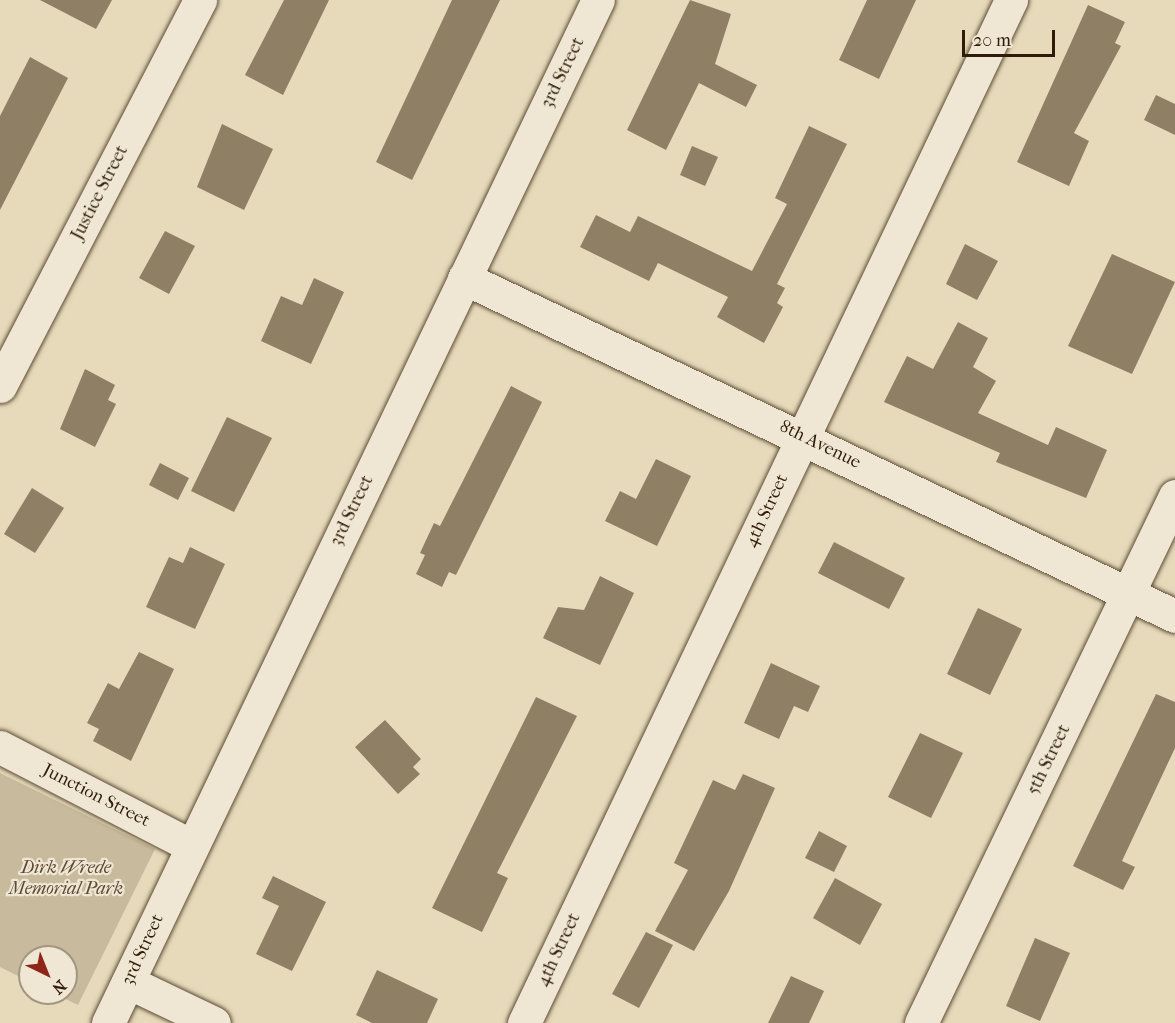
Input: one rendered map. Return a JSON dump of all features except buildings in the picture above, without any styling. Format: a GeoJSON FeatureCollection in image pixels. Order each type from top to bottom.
{"type":"FeatureCollection","features":[{"type":"Feature","properties":{"kind":"street","name":"Justice Street"},"geometry":{"type":"LineString","coordinates":[[0,386],[200,0]]}},
{"type":"Feature","properties":{"kind":"street","name":"3rd Street"},"geometry":{"type":"LineString","coordinates":[[108,1023],[598,0]]}},
{"type":"Feature","properties":{"kind":"street","name":"4th Street"},"geometry":{"type":"LineString","coordinates":[[524,1023],[1011,0]]}},
{"type":"Feature","properties":{"kind":"street","name":"8th Avenue"},"geometry":{"type":"LineString","coordinates":[[464,278],[802,436],[1175,616]]}},
{"type":"Feature","properties":{"kind":"street","name":"5th Street"},"geometry":{"type":"LineString","coordinates":[[921,1023],[1175,496]]}},
{"type":"Feature","properties":{"kind":"street","name":"Junction Street"},"geometry":{"type":"LineString","coordinates":[[0,747],[192,846]]}},
{"type":"Feature","properties":{"kind":"street"},"geometry":{"type":"LineString","coordinates":[[128,982],[214,1023]]}},
{"type":"Feature","properties":{"kind":"green space","name":"Dirk Wrede Memorial Park"},"geometry":{"type":"Polygon","coordinates":[[[0,773],[155,849],[78,1005],[78,945],[18,945],[18,976],[0,967],[0,773]]]}}]}
